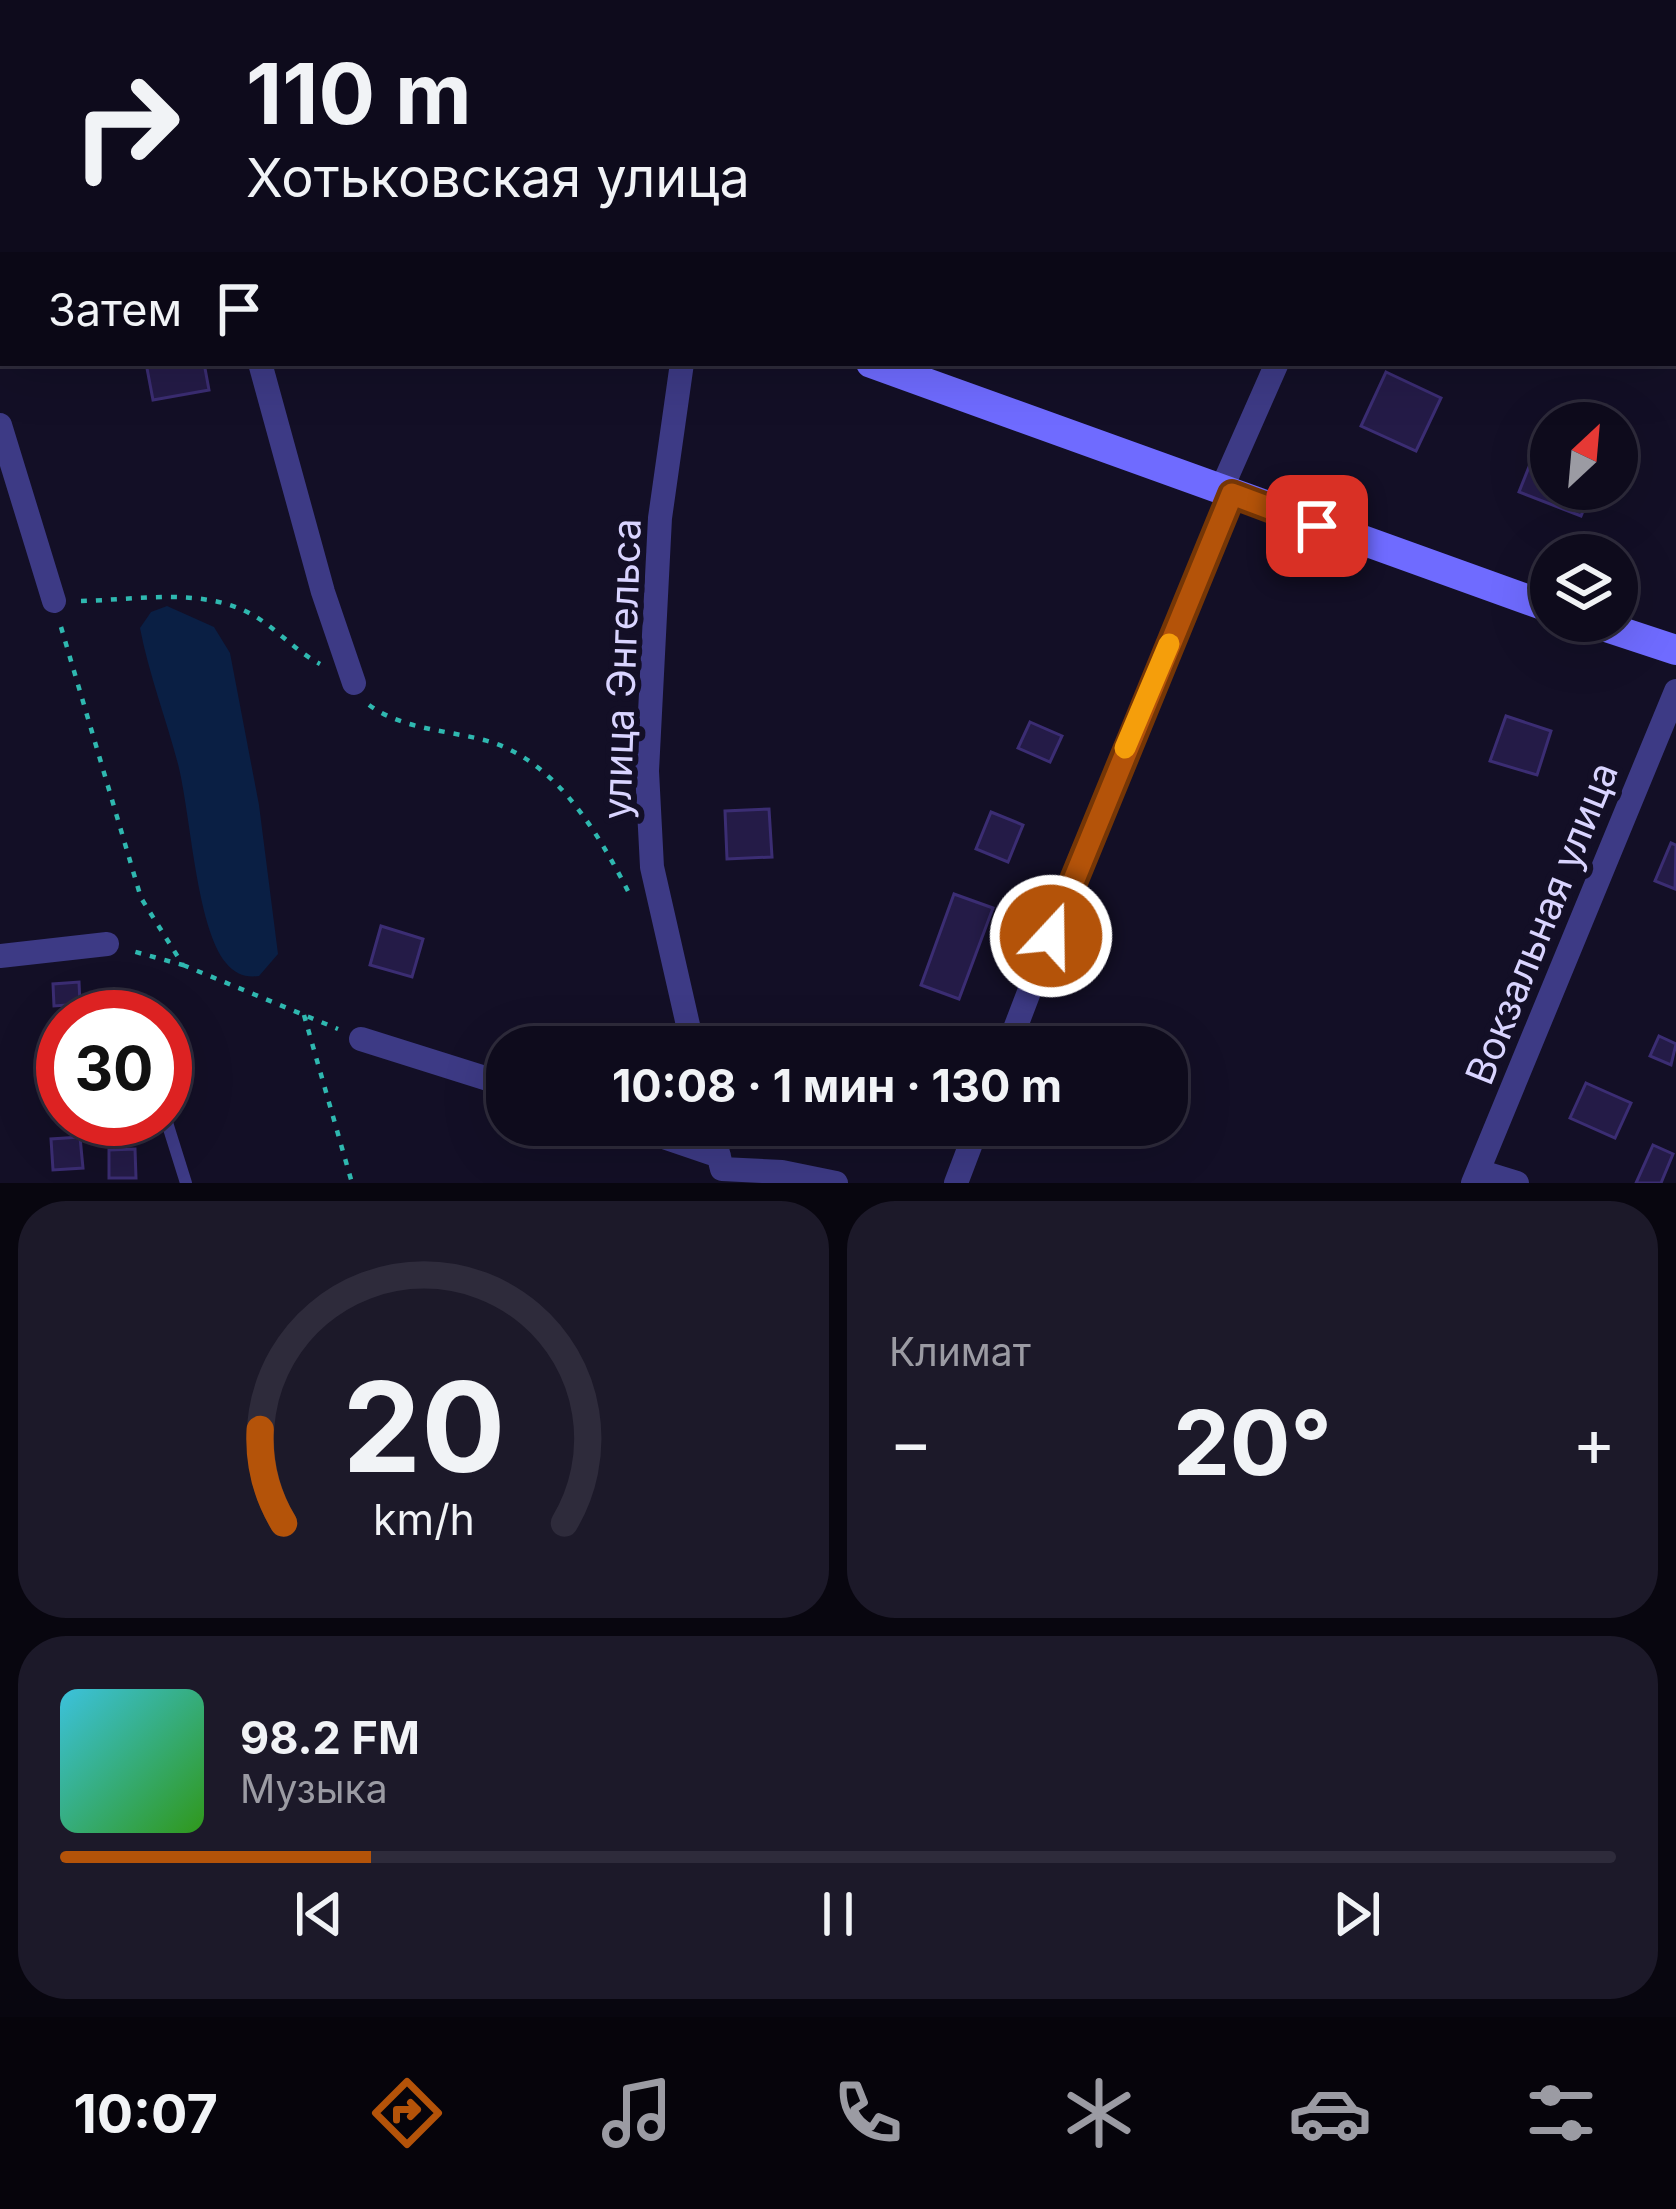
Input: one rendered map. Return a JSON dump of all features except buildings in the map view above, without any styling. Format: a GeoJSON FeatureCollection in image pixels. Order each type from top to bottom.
{"type":"FeatureCollection","features":[{"type":"Feature","properties":{"kind":"main road"},"geometry":{"type":"LineString","coordinates":[[879,366],[1530,601]]}},
{"type":"Feature","properties":{"kind":"main road"},"geometry":{"type":"LineString","coordinates":[[1638,637],[1676,650]]}},
{"type":"Feature","properties":{"kind":"street"},"geometry":{"type":"LineString","coordinates":[[261,366],[323,592],[354,683]]}},
{"type":"Feature","properties":{"kind":"street","name":"улица Энгельса"},"geometry":{"type":"LineString","coordinates":[[682,366],[660,518],[647,771],[652,867],[688,1026]]}},
{"type":"Feature","properties":{"kind":"street"},"geometry":{"type":"LineString","coordinates":[[1016,1026],[1275,366]]}},
{"type":"Feature","properties":{"kind":"street"},"geometry":{"type":"LineString","coordinates":[[0,425],[54,602]]}},
{"type":"Feature","properties":{"kind":"street","name":"Вокзальная улица"},"geometry":{"type":"LineString","coordinates":[[1476,1177],[1676,692]]}},
{"type":"Feature","properties":{"kind":"street"},"geometry":{"type":"LineString","coordinates":[[0,956],[107,944]]}},
{"type":"Feature","properties":{"kind":"street"},"geometry":{"type":"LineString","coordinates":[[361,1039],[486,1078]]}},
{"type":"Feature","properties":{"kind":"street"},"geometry":{"type":"LineString","coordinates":[[672,1146],[722,1170],[782,1172],[836,1183]]}},
{"type":"Feature","properties":{"kind":"street"},"geometry":{"type":"LineString","coordinates":[[956,1183],[970,1146]]}},
{"type":"Feature","properties":{"kind":"street"},"geometry":{"type":"LineString","coordinates":[[1476,1177],[1517,1183]]}},
{"type":"Feature","properties":{"kind":"lane"},"geometry":{"type":"LineString","coordinates":[[174,1146],[186,1183]]}},
{"type":"Feature","properties":{"kind":"path"},"geometry":{"type":"LineString","coordinates":[[182,965],[141,898],[54,602],[211,599],[253,614],[293,650],[354,683],[371,707],[404,723],[490,741],[524,757],[558,786],[597,834],[628,890]]}},
{"type":"Feature","properties":{"kind":"path"},"geometry":{"type":"LineString","coordinates":[[107,944],[182,965],[361,1039]]}},
{"type":"Feature","properties":{"kind":"path"},"geometry":{"type":"LineString","coordinates":[[303,1015],[352,1183]]}},
{"type":"Feature","properties":{"kind":"water"},"geometry":{"type":"Polygon","coordinates":[[[167,606],[214,627],[230,653],[259,805],[278,954],[259,976],[241,974],[226,963],[201,897],[178,764],[140,628],[151,612],[167,606]]]}},
{"type":"Feature","properties":{"kind":"slow traffic"},"geometry":{"type":"LineString","coordinates":[[1125,748],[1169,644]]}},
{"type":"Feature","properties":{"kind":"route"},"geometry":{"type":"LineString","coordinates":[[1051,936],[1232,494],[1317,526]]}}]}
